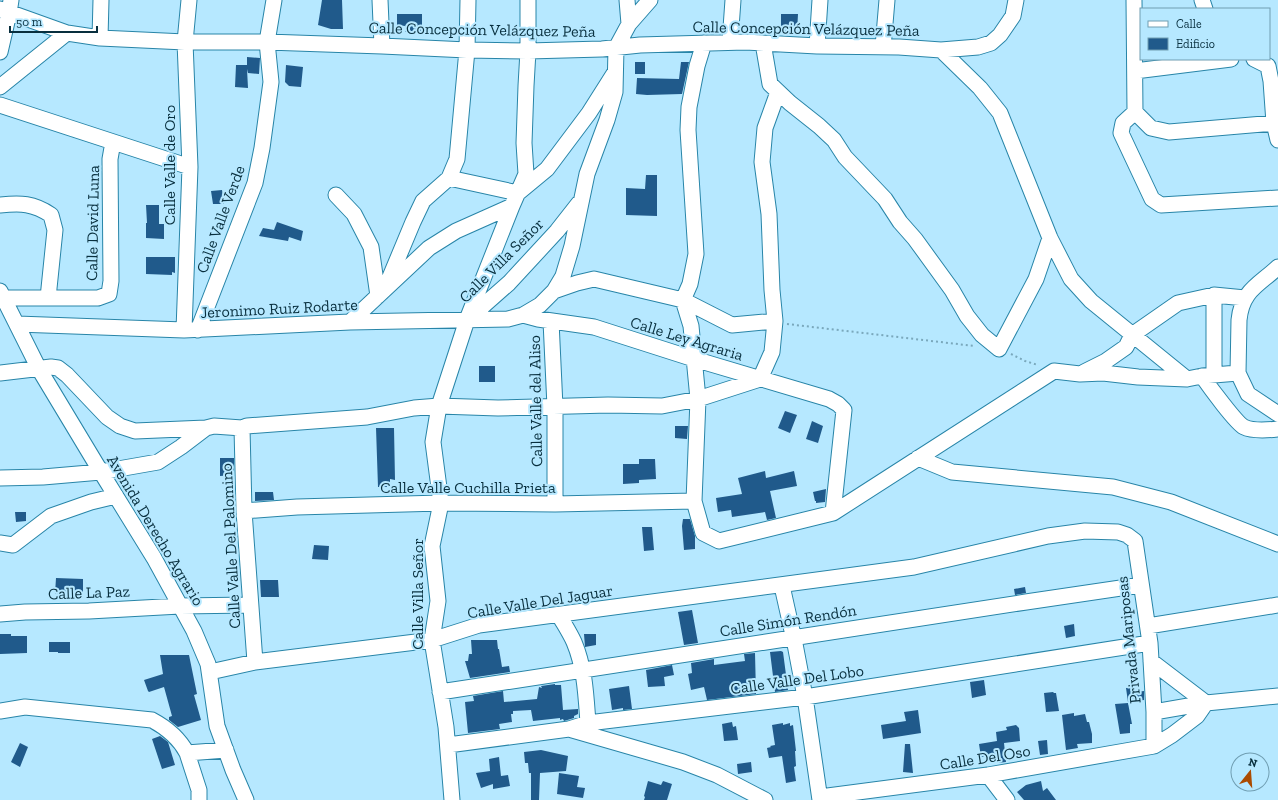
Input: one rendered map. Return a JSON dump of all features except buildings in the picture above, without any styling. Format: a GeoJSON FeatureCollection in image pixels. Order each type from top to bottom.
{"type":"FeatureCollection","features":[{"type":"Feature","properties":{"kind":"street"},"geometry":{"type":"LineString","coordinates":[[100,38],[101,0]]}},
{"type":"Feature","properties":{"kind":"street","name":"Calle Valle de Oro"},"geometry":{"type":"LineString","coordinates":[[189,0],[185,42],[190,167],[191,330]]}},
{"type":"Feature","properties":{"kind":"street","name":"Calle Valle Verde"},"geometry":{"type":"LineString","coordinates":[[191,330],[255,183],[262,148],[271,82],[267,42],[274,0]]}},
{"type":"Feature","properties":{"kind":"street"},"geometry":{"type":"LineString","coordinates":[[380,0],[382,46]]}},
{"type":"Feature","properties":{"kind":"street"},"geometry":{"type":"LineString","coordinates":[[382,292],[423,201],[449,178],[457,159],[467,50],[468,0]]}},
{"type":"Feature","properties":{"kind":"street"},"geometry":{"type":"LineString","coordinates":[[467,320],[526,174],[524,143],[528,51],[528,0]]}},
{"type":"Feature","properties":{"kind":"street"},"geometry":{"type":"LineString","coordinates":[[627,0],[629,24]]}},
{"type":"Feature","properties":{"kind":"street","name":"Calle Villa Señor"},"geometry":{"type":"LineString","coordinates":[[540,305],[554,291],[563,276],[572,246],[587,174],[607,120],[615,92],[616,48],[629,24],[650,0]]}},
{"type":"Feature","properties":{"kind":"street"},"geometry":{"type":"LineString","coordinates":[[730,42],[732,0]]}},
{"type":"Feature","properties":{"kind":"street"},"geometry":{"type":"LineString","coordinates":[[816,46],[820,0]]}},
{"type":"Feature","properties":{"kind":"street"},"geometry":{"type":"LineString","coordinates":[[883,47],[887,0]]}},
{"type":"Feature","properties":{"kind":"street","name":"Calle Concepción Velázquez Peña"},"geometry":{"type":"LineString","coordinates":[[7,7],[67,33],[100,38],[185,42],[267,42],[528,51],[730,42],[816,46],[899,47],[941,50],[978,47],[991,43],[1000,35],[1013,16],[1016,0]]}},
{"type":"Feature","properties":{"kind":"street"},"geometry":{"type":"LineString","coordinates":[[1134,0],[1135,112],[1151,128],[1169,132],[1274,124]]}},
{"type":"Feature","properties":{"kind":"street"},"geometry":{"type":"LineString","coordinates":[[0,52],[7,7]]}},
{"type":"Feature","properties":{"kind":"street"},"geometry":{"type":"LineString","coordinates":[[0,87],[67,33]]}},
{"type":"Feature","properties":{"kind":"street"},"geometry":{"type":"LineString","coordinates":[[704,43],[697,66],[690,107],[688,130],[696,254],[690,284],[684,300],[691,326],[698,399],[694,501],[703,532],[719,541],[833,513],[1054,371],[1080,374],[1187,379],[1238,373]]}},
{"type":"Feature","properties":{"kind":"street"},"geometry":{"type":"LineString","coordinates":[[763,43],[770,84],[834,140],[845,157],[885,199],[900,222],[915,239],[952,290],[967,316],[982,335],[999,349],[1036,279],[1050,238]]}},
{"type":"Feature","properties":{"kind":"street"},"geometry":{"type":"LineString","coordinates":[[941,50],[980,88],[1000,113],[1050,238],[1071,279],[1091,302],[1187,379]]}},
{"type":"Feature","properties":{"kind":"street"},"geometry":{"type":"LineString","coordinates":[[1135,71],[1223,60]]}},
{"type":"Feature","properties":{"kind":"street"},"geometry":{"type":"LineString","coordinates":[[1256,60],[1268,66],[1271,81],[1274,124],[1278,140]]}},
{"type":"Feature","properties":{"kind":"street"},"geometry":{"type":"LineString","coordinates":[[350,322],[429,248],[456,231],[515,199],[547,169],[589,113],[616,71]]}},
{"type":"Feature","properties":{"kind":"street"},"geometry":{"type":"LineString","coordinates":[[0,374],[51,367],[58,368],[67,375],[107,417],[120,426],[135,431],[206,428],[214,426],[242,428],[247,426],[367,417],[414,408],[439,406],[498,408],[608,405],[662,406],[698,399],[760,379],[772,352],[775,321],[772,290],[769,214],[762,162],[765,128],[778,92]]}},
{"type":"Feature","properties":{"kind":"street"},"geometry":{"type":"LineString","coordinates":[[0,105],[190,167]]}},
{"type":"Feature","properties":{"kind":"street"},"geometry":{"type":"LineString","coordinates":[[1135,112],[1123,123],[1121,133],[1152,199],[1160,205],[1278,198]]}},
{"type":"Feature","properties":{"kind":"street","name":"Calle David Luna"},"geometry":{"type":"LineString","coordinates":[[2,295],[48,298],[98,298],[109,294],[111,281],[110,159],[113,142]]}},
{"type":"Feature","properties":{"kind":"street"},"geometry":{"type":"LineString","coordinates":[[449,178],[515,199]]}},
{"type":"Feature","properties":{"kind":"street"},"geometry":{"type":"LineString","coordinates":[[336,195],[354,214],[370,247],[382,292]]}},
{"type":"Feature","properties":{"kind":"street","name":"Calle Villa Señor"},"geometry":{"type":"LineString","coordinates":[[452,800],[446,727],[432,640],[438,601],[432,546],[441,503],[433,442],[439,406],[467,320],[509,283],[557,231],[582,200]]}},
{"type":"Feature","properties":{"kind":"street"},"geometry":{"type":"LineString","coordinates":[[0,205],[14,203],[30,204],[51,216],[55,230],[48,298]]}},
{"type":"Feature","properties":{"kind":"street"},"geometry":{"type":"LineString","coordinates":[[1278,267],[1270,275],[1258,283],[1244,298],[1239,320],[1238,373],[1248,394],[1278,414]]}},
{"type":"Feature","properties":{"kind":"street"},"geometry":{"type":"LineString","coordinates":[[554,291],[594,278],[684,300],[732,325],[775,321]]}},
{"type":"Feature","properties":{"kind":"street","name":"Avenida Derecho Agrario"},"geometry":{"type":"LineString","coordinates":[[2,295],[39,369],[154,558],[194,631],[210,672],[217,726],[246,800]]}},
{"type":"Feature","properties":{"kind":"street"},"geometry":{"type":"LineString","coordinates":[[1214,295],[1208,376],[1232,415],[1243,427],[1264,430],[1278,429]]}},
{"type":"Feature","properties":{"kind":"street"},"geometry":{"type":"LineString","coordinates":[[1080,374],[1106,361],[1126,347],[1132,335],[1178,303],[1214,295],[1244,298]]}},
{"type":"Feature","properties":{"kind":"street","name":"Jeronimo Ruiz Rodarte"},"geometry":{"type":"LineString","coordinates":[[17,324],[191,330],[350,322],[467,320],[508,318],[523,315],[540,305]]}},
{"type":"Feature","properties":{"kind":"street","name":"Calle Ley Agraria"},"geometry":{"type":"LineString","coordinates":[[523,315],[551,321],[594,327],[694,359],[829,399],[838,404],[844,410],[833,513]]}},
{"type":"Feature","properties":{"kind":"street","name":"Calle Valle del Aliso"},"geometry":{"type":"LineString","coordinates":[[551,321],[555,407],[555,504]]}},
{"type":"Feature","properties":{"kind":"street"},"geometry":{"type":"LineString","coordinates":[[0,478],[43,477],[101,472],[158,462],[206,428]]}},
{"type":"Feature","properties":{"kind":"street","name":"Calle Valle Del Palomino"},"geometry":{"type":"LineString","coordinates":[[242,428],[244,511],[255,662]]}},
{"type":"Feature","properties":{"kind":"street"},"geometry":{"type":"LineString","coordinates":[[918,458],[952,472],[1113,487],[1171,502],[1278,544]]}},
{"type":"Feature","properties":{"kind":"street"},"geometry":{"type":"LineString","coordinates":[[0,543],[13,545],[51,516],[90,502],[116,496]]}},
{"type":"Feature","properties":{"kind":"street","name":"Calle Valle Cuchilla Prieta"},"geometry":{"type":"LineString","coordinates":[[244,511],[296,507],[441,503],[555,504],[694,501]]}},
{"type":"Feature","properties":{"kind":"street","name":"Privada Mariposas"},"geometry":{"type":"LineString","coordinates":[[782,586],[914,568],[1048,536],[1085,531],[1118,532],[1127,535],[1135,541],[1148,626],[1154,712],[1154,746]]}},
{"type":"Feature","properties":{"kind":"street","name":"Calle Simón Rendón"},"geometry":{"type":"LineString","coordinates":[[440,692],[1142,585]]}},
{"type":"Feature","properties":{"kind":"street"},"geometry":{"type":"LineString","coordinates":[[782,586],[805,697],[820,798]]}},
{"type":"Feature","properties":{"kind":"street","name":"Calle Valle Del Jaguar"},"geometry":{"type":"LineString","coordinates":[[210,672],[255,662],[432,640],[479,625],[782,586]]}},
{"type":"Feature","properties":{"kind":"street","name":"Calle La Paz"},"geometry":{"type":"LineString","coordinates":[[0,614],[180,606],[250,605]]}},
{"type":"Feature","properties":{"kind":"street"},"geometry":{"type":"LineString","coordinates":[[1148,626],[1278,605]]}},
{"type":"Feature","properties":{"kind":"street"},"geometry":{"type":"LineString","coordinates":[[559,615],[574,642],[585,681],[588,723]]}},
{"type":"Feature","properties":{"kind":"street","name":"Calle Valle Del Lobo"},"geometry":{"type":"LineString","coordinates":[[448,745],[569,729],[588,723],[805,697],[1150,643]]}},
{"type":"Feature","properties":{"kind":"street"},"geometry":{"type":"LineString","coordinates":[[1151,661],[1206,703]]}},
{"type":"Feature","properties":{"kind":"street"},"geometry":{"type":"LineString","coordinates":[[1154,712],[1206,703],[1271,697],[1278,706]]}},
{"type":"Feature","properties":{"kind":"street"},"geometry":{"type":"LineString","coordinates":[[1154,746],[1172,735],[1197,716],[1206,703]]}},
{"type":"Feature","properties":{"kind":"street"},"geometry":{"type":"LineString","coordinates":[[0,711],[25,707],[152,720],[165,728],[183,745],[187,753],[198,790],[199,800]]}},
{"type":"Feature","properties":{"kind":"street"},"geometry":{"type":"LineString","coordinates":[[569,729],[683,762],[717,775],[765,800]]}},
{"type":"Feature","properties":{"kind":"street","name":"Calle Del Oso"},"geometry":{"type":"LineString","coordinates":[[820,798],[988,775],[1154,746]]}},
{"type":"Feature","properties":{"kind":"street"},"geometry":{"type":"LineString","coordinates":[[187,753],[226,750]]}},
{"type":"Feature","properties":{"kind":"street"},"geometry":{"type":"LineString","coordinates":[[988,775],[1007,800]]}},
{"type":"Feature","properties":{"kind":"path"},"geometry":{"type":"LineString","coordinates":[[775,321],[792,325],[976,346]]}},
{"type":"Feature","properties":{"kind":"path"},"geometry":{"type":"LineString","coordinates":[[999,349],[1025,361],[1054,371]]}}]}
